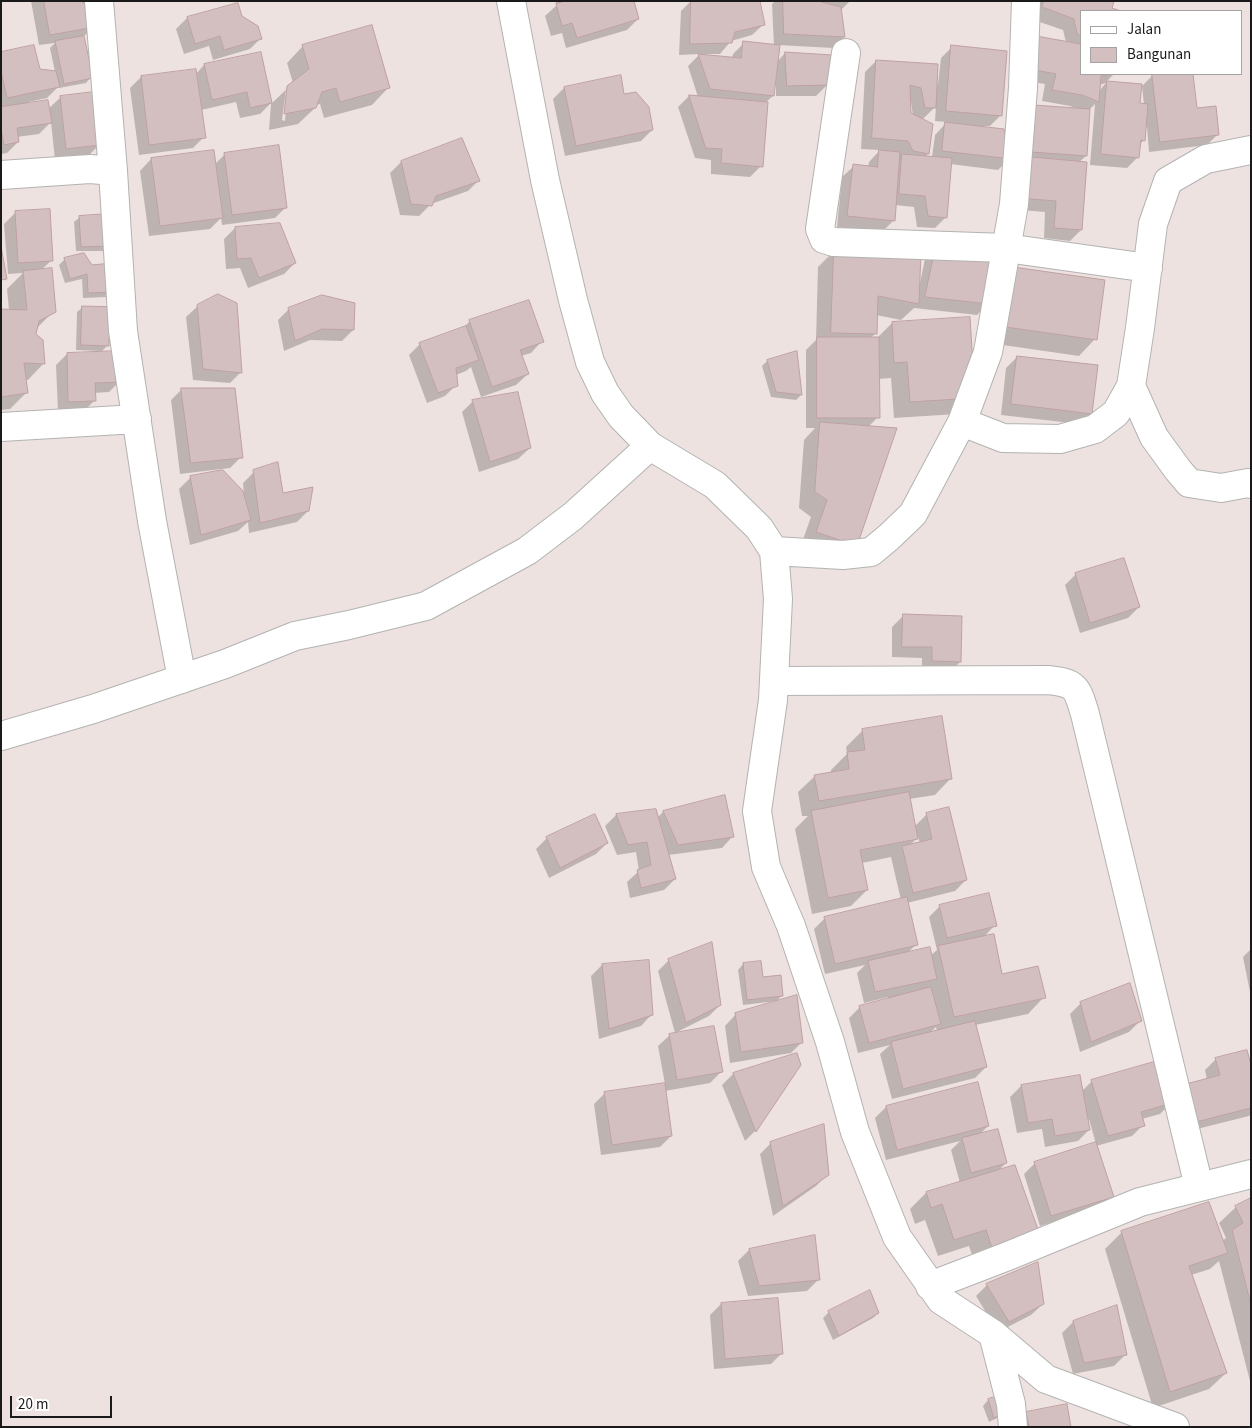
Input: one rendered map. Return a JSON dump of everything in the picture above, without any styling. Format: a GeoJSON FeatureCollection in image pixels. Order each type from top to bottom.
{"type":"FeatureCollection","features":[{"type":"Feature","properties":{"kind":"street"},"geometry":{"type":"LineString","coordinates":[[100,1],[123,331],[152,521],[182,679]]}},
{"type":"Feature","properties":{"kind":"street"},"geometry":{"type":"LineString","coordinates":[[511,1],[545,180],[573,300],[590,362],[605,393],[621,416],[650,446],[715,485],[759,528],[774,551],[778,599],[773,700],[757,811],[766,867],[790,926],[830,1042],[855,1132],[897,1236],[941,1300],[993,1334],[1046,1379],[1175,1427]]}},
{"type":"Feature","properties":{"kind":"street"},"geometry":{"type":"LineString","coordinates":[[774,551],[843,555],[870,552],[889,537],[912,514],[962,422],[988,352],[1014,204],[1023,88],[1026,1]]}},
{"type":"Feature","properties":{"kind":"street"},"geometry":{"type":"LineString","coordinates":[[846,54],[820,229],[824,239],[834,242],[1006,248],[1148,268]]}},
{"type":"Feature","properties":{"kind":"street"},"geometry":{"type":"LineString","coordinates":[[962,422],[1003,438],[1060,439],[1095,429],[1116,413],[1131,386],[1153,224],[1168,181],[1206,159],[1251,150]]}},
{"type":"Feature","properties":{"kind":"street"},"geometry":{"type":"LineString","coordinates":[[1,175],[90,170],[113,171]]}},
{"type":"Feature","properties":{"kind":"street"},"geometry":{"type":"LineString","coordinates":[[1131,386],[1154,437],[1189,483],[1221,488],[1251,484]]}},
{"type":"Feature","properties":{"kind":"street"},"geometry":{"type":"LineString","coordinates":[[1,426],[137,420]]}},
{"type":"Feature","properties":{"kind":"street"},"geometry":{"type":"LineString","coordinates":[[1,736],[93,709],[182,679],[295,636],[426,606],[527,551],[573,516],[650,446]]}},
{"type":"Feature","properties":{"kind":"street"},"geometry":{"type":"LineString","coordinates":[[774,681],[1048,680],[1066,682],[1078,692],[1085,714],[1199,1187]]}},
{"type":"Feature","properties":{"kind":"street"},"geometry":{"type":"LineString","coordinates":[[930,1286],[1140,1202],[1251,1174]]}},
{"type":"Feature","properties":{"kind":"street"},"geometry":{"type":"LineString","coordinates":[[993,1334],[1011,1404],[1013,1427]]}},
{"type":"Feature","properties":{"kind":"building"},"geometry":{"type":"Polygon","coordinates":[[[44,1],[81,1],[91,7],[95,27],[50,35],[44,1]]]}},
{"type":"Feature","properties":{"kind":"building"},"geometry":{"type":"Polygon","coordinates":[[[565,1],[634,1],[639,19],[577,38],[572,23],[562,26],[556,4],[565,1]]]}},
{"type":"Feature","properties":{"kind":"building"},"geometry":{"type":"Polygon","coordinates":[[[691,1],[760,1],[765,25],[735,32],[732,43],[690,44],[691,1]]]}},
{"type":"Feature","properties":{"kind":"building"},"geometry":{"type":"Polygon","coordinates":[[[783,1],[818,1],[841,7],[845,37],[784,34],[783,1]]]}},
{"type":"Feature","properties":{"kind":"building"},"geometry":{"type":"Polygon","coordinates":[[[1044,1],[1114,1],[1112,8],[1118,10],[1080,10],[1080,36],[1077,34],[1074,19],[1042,7],[1044,1]]]}},
{"type":"Feature","properties":{"kind":"building"},"geometry":{"type":"Polygon","coordinates":[[[238,3],[242,16],[258,26],[262,39],[224,50],[220,36],[195,44],[187,17],[238,3]]]}},
{"type":"Feature","properties":{"kind":"building"},"geometry":{"type":"Polygon","coordinates":[[[372,25],[390,88],[340,102],[336,88],[322,92],[316,108],[284,114],[287,86],[309,69],[302,45],[372,25]]]}},
{"type":"Feature","properties":{"kind":"building"},"geometry":{"type":"Polygon","coordinates":[[[84,36],[93,78],[64,84],[55,41],[84,36]]]}},
{"type":"Feature","properties":{"kind":"building"},"geometry":{"type":"Polygon","coordinates":[[[1036,36],[1080,44],[1080,75],[1107,75],[1101,76],[1099,102],[1082,95],[1052,90],[1056,74],[1030,69],[1036,36]]]}},
{"type":"Feature","properties":{"kind":"building"},"geometry":{"type":"Polygon","coordinates":[[[743,41],[780,45],[774,96],[710,89],[698,54],[741,58],[743,41]]]}},
{"type":"Feature","properties":{"kind":"building"},"geometry":{"type":"Polygon","coordinates":[[[34,45],[40,69],[56,71],[60,87],[7,98],[1,71],[1,52],[34,45]]]}},
{"type":"Feature","properties":{"kind":"building"},"geometry":{"type":"Polygon","coordinates":[[[951,45],[1007,51],[1002,116],[946,111],[951,45]]]}},
{"type":"Feature","properties":{"kind":"building"},"geometry":{"type":"Polygon","coordinates":[[[261,52],[272,103],[250,108],[247,92],[212,100],[204,64],[261,52]]]}},
{"type":"Feature","properties":{"kind":"building"},"geometry":{"type":"Polygon","coordinates":[[[785,52],[832,55],[828,85],[787,86],[785,52]]]}},
{"type":"Feature","properties":{"kind":"building"},"geometry":{"type":"Polygon","coordinates":[[[876,60],[938,64],[936,108],[925,108],[921,88],[910,85],[911,113],[933,124],[929,154],[913,151],[908,141],[872,138],[876,60]]]}},
{"type":"Feature","properties":{"kind":"building"},"geometry":{"type":"Polygon","coordinates":[[[196,69],[206,138],[149,145],[141,76],[196,69]]]}},
{"type":"Feature","properties":{"kind":"building"},"geometry":{"type":"Polygon","coordinates":[[[621,75],[624,94],[636,92],[649,107],[653,130],[576,146],[564,87],[621,75]]]}},
{"type":"Feature","properties":{"kind":"building"},"geometry":{"type":"Polygon","coordinates":[[[1152,75],[1193,75],[1197,108],[1216,106],[1219,135],[1160,142],[1152,75]]]}},
{"type":"Feature","properties":{"kind":"building"},"geometry":{"type":"Polygon","coordinates":[[[1107,81],[1142,84],[1140,103],[1148,104],[1145,141],[1141,140],[1139,158],[1101,154],[1107,81]]]}},
{"type":"Feature","properties":{"kind":"building"},"geometry":{"type":"Polygon","coordinates":[[[94,92],[101,145],[66,149],[60,96],[94,92]]]}},
{"type":"Feature","properties":{"kind":"building"},"geometry":{"type":"Polygon","coordinates":[[[689,95],[768,102],[763,167],[721,163],[722,149],[706,148],[689,95]]]}},
{"type":"Feature","properties":{"kind":"building"},"geometry":{"type":"Polygon","coordinates":[[[48,100],[52,123],[17,128],[19,142],[4,145],[1,129],[1,107],[48,100]]]}},
{"type":"Feature","properties":{"kind":"building"},"geometry":{"type":"Polygon","coordinates":[[[1034,105],[1090,109],[1087,156],[1031,152],[1034,105]]]}},
{"type":"Feature","properties":{"kind":"building"},"geometry":{"type":"Polygon","coordinates":[[[945,122],[1004,129],[1011,159],[942,151],[945,122]]]}},
{"type":"Feature","properties":{"kind":"building"},"geometry":{"type":"Polygon","coordinates":[[[462,138],[480,181],[436,196],[432,206],[411,204],[401,161],[462,138]]]}},
{"type":"Feature","properties":{"kind":"building"},"geometry":{"type":"Polygon","coordinates":[[[279,145],[287,208],[232,215],[224,153],[279,145]]]}},
{"type":"Feature","properties":{"kind":"building"},"geometry":{"type":"Polygon","coordinates":[[[214,150],[223,218],[160,226],[151,158],[214,150]]]}},
{"type":"Feature","properties":{"kind":"building"},"geometry":{"type":"Polygon","coordinates":[[[879,150],[900,152],[895,221],[847,216],[853,164],[877,167],[879,150]]]}},
{"type":"Feature","properties":{"kind":"building"},"geometry":{"type":"Polygon","coordinates":[[[902,154],[952,158],[947,218],[928,216],[925,196],[899,194],[902,154]]]}},
{"type":"Feature","properties":{"kind":"building"},"geometry":{"type":"Polygon","coordinates":[[[1021,156],[1087,162],[1082,230],[1054,228],[1056,201],[1018,198],[1021,156]]]}},
{"type":"Feature","properties":{"kind":"building"},"geometry":{"type":"Polygon","coordinates":[[[50,209],[53,261],[18,263],[15,211],[50,209]]]}},
{"type":"Feature","properties":{"kind":"building"},"geometry":{"type":"Polygon","coordinates":[[[108,214],[110,246],[81,247],[79,216],[108,214]]]}},
{"type":"Feature","properties":{"kind":"building"},"geometry":{"type":"Polygon","coordinates":[[[280,223],[296,263],[259,278],[251,258],[237,259],[235,227],[280,223]]]}},
{"type":"Feature","properties":{"kind":"building"},"geometry":{"type":"Polygon","coordinates":[[[1,246],[7,279],[1,280],[1,246]]]}},
{"type":"Feature","properties":{"kind":"building"},"geometry":{"type":"Polygon","coordinates":[[[936,246],[995,254],[989,304],[925,297],[936,246]]]}},
{"type":"Feature","properties":{"kind":"building"},"geometry":{"type":"Polygon","coordinates":[[[834,249],[921,252],[919,304],[878,296],[877,334],[831,333],[834,249]]]}},
{"type":"Feature","properties":{"kind":"building"},"geometry":{"type":"Polygon","coordinates":[[[84,253],[92,265],[112,263],[114,292],[88,293],[87,274],[70,279],[64,258],[84,253]]]}},
{"type":"Feature","properties":{"kind":"building"},"geometry":{"type":"Polygon","coordinates":[[[1013,267],[1105,280],[1097,340],[1005,327],[1013,267]]]}},
{"type":"Feature","properties":{"kind":"building"},"geometry":{"type":"Polygon","coordinates":[[[52,268],[56,312],[39,321],[36,334],[43,340],[45,364],[24,363],[28,393],[1,397],[1,309],[27,310],[23,271],[52,268]]]}},
{"type":"Feature","properties":{"kind":"building"},"geometry":{"type":"Polygon","coordinates":[[[218,294],[237,303],[242,373],[203,369],[197,305],[218,294]]]}},
{"type":"Feature","properties":{"kind":"building"},"geometry":{"type":"Polygon","coordinates":[[[322,295],[355,303],[354,330],[322,329],[295,341],[288,308],[322,295]]]}},
{"type":"Feature","properties":{"kind":"building"},"geometry":{"type":"Polygon","coordinates":[[[529,300],[544,342],[520,350],[529,374],[492,387],[469,320],[529,300]]]}},
{"type":"Feature","properties":{"kind":"building"},"geometry":{"type":"Polygon","coordinates":[[[82,306],[117,307],[116,339],[109,338],[109,346],[81,345],[82,306]]]}},
{"type":"Feature","properties":{"kind":"building"},"geometry":{"type":"Polygon","coordinates":[[[970,317],[975,398],[910,402],[907,362],[894,363],[892,322],[970,317]]]}},
{"type":"Feature","properties":{"kind":"building"},"geometry":{"type":"Polygon","coordinates":[[[466,326],[479,360],[456,368],[458,386],[438,393],[419,343],[466,326]]]}},
{"type":"Feature","properties":{"kind":"building"},"geometry":{"type":"Polygon","coordinates":[[[817,337],[879,337],[880,418],[817,418],[817,337]]]}},
{"type":"Feature","properties":{"kind":"building"},"geometry":{"type":"Polygon","coordinates":[[[120,351],[122,382],[95,383],[96,401],[68,402],[67,353],[120,351]]]}},
{"type":"Feature","properties":{"kind":"building"},"geometry":{"type":"Polygon","coordinates":[[[797,351],[802,395],[776,392],[767,360],[797,351]]]}},
{"type":"Feature","properties":{"kind":"building"},"geometry":{"type":"Polygon","coordinates":[[[1017,356],[1098,365],[1092,414],[1011,404],[1017,356]]]}},
{"type":"Feature","properties":{"kind":"building"},"geometry":{"type":"Polygon","coordinates":[[[181,388],[235,388],[243,458],[191,463],[181,388]]]}},
{"type":"Feature","properties":{"kind":"building"},"geometry":{"type":"Polygon","coordinates":[[[518,392],[531,448],[490,462],[472,400],[518,392]]]}},
{"type":"Feature","properties":{"kind":"building"},"geometry":{"type":"Polygon","coordinates":[[[820,422],[897,428],[857,546],[816,532],[827,500],[815,492],[820,422]]]}},
{"type":"Feature","properties":{"kind":"building"},"geometry":{"type":"Polygon","coordinates":[[[278,462],[283,493],[313,487],[309,511],[260,523],[253,470],[278,462]]]}},
{"type":"Feature","properties":{"kind":"building"},"geometry":{"type":"Polygon","coordinates":[[[223,470],[243,491],[251,520],[201,535],[190,476],[223,470]]]}},
{"type":"Feature","properties":{"kind":"building"},"geometry":{"type":"Polygon","coordinates":[[[1124,558],[1140,607],[1090,623],[1075,573],[1124,558]]]}},
{"type":"Feature","properties":{"kind":"building"},"geometry":{"type":"Polygon","coordinates":[[[903,614],[962,616],[961,662],[932,661],[932,647],[902,647],[903,614]]]}},
{"type":"Feature","properties":{"kind":"building"},"geometry":{"type":"Polygon","coordinates":[[[942,716],[952,779],[819,801],[814,775],[849,769],[847,752],[865,750],[862,729],[942,716]]]}},
{"type":"Feature","properties":{"kind":"building"},"geometry":{"type":"Polygon","coordinates":[[[909,792],[918,839],[860,850],[868,890],[828,898],[811,811],[909,792]]]}},
{"type":"Feature","properties":{"kind":"building"},"geometry":{"type":"Polygon","coordinates":[[[725,795],[734,837],[678,845],[663,811],[725,795]]]}},
{"type":"Feature","properties":{"kind":"building"},"geometry":{"type":"Polygon","coordinates":[[[949,807],[967,880],[913,893],[902,846],[932,839],[926,813],[949,807]]]}},
{"type":"Feature","properties":{"kind":"building"},"geometry":{"type":"Polygon","coordinates":[[[656,809],[676,879],[641,888],[637,870],[651,865],[647,842],[628,845],[616,814],[656,809]]]}},
{"type":"Feature","properties":{"kind":"building"},"geometry":{"type":"Polygon","coordinates":[[[595,814],[608,843],[560,868],[546,837],[595,814]]]}},
{"type":"Feature","properties":{"kind":"building"},"geometry":{"type":"Polygon","coordinates":[[[989,893],[997,926],[947,938],[939,905],[989,893]]]}},
{"type":"Feature","properties":{"kind":"building"},"geometry":{"type":"Polygon","coordinates":[[[907,897],[918,945],[835,964],[824,917],[907,897]]]}},
{"type":"Feature","properties":{"kind":"building"},"geometry":{"type":"Polygon","coordinates":[[[994,934],[1002,974],[1038,966],[1046,998],[954,1017],[938,946],[994,934]]]}},
{"type":"Feature","properties":{"kind":"building"},"geometry":{"type":"Polygon","coordinates":[[[712,942],[721,1005],[686,1023],[668,959],[712,942]]]}},
{"type":"Feature","properties":{"kind":"building"},"geometry":{"type":"Polygon","coordinates":[[[930,947],[937,979],[875,992],[868,961],[930,947]]]}},
{"type":"Feature","properties":{"kind":"building"},"geometry":{"type":"Polygon","coordinates":[[[649,960],[653,1015],[609,1029],[602,964],[649,960]]]}},
{"type":"Feature","properties":{"kind":"building"},"geometry":{"type":"Polygon","coordinates":[[[761,961],[763,977],[781,975],[783,996],[747,1000],[743,963],[761,961]]]}},
{"type":"Feature","properties":{"kind":"building"},"geometry":{"type":"Polygon","coordinates":[[[1130,983],[1142,1021],[1091,1042],[1080,1002],[1130,983]]]}},
{"type":"Feature","properties":{"kind":"building"},"geometry":{"type":"Polygon","coordinates":[[[931,987],[941,1024],[869,1043],[859,1006],[931,987]]]}},
{"type":"Feature","properties":{"kind":"building"},"geometry":{"type":"Polygon","coordinates":[[[797,995],[803,1043],[741,1052],[735,1013],[797,995]]]}},
{"type":"Feature","properties":{"kind":"building"},"geometry":{"type":"Polygon","coordinates":[[[975,1021],[987,1067],[903,1089],[891,1042],[975,1021]]]}},
{"type":"Feature","properties":{"kind":"building"},"geometry":{"type":"Polygon","coordinates":[[[714,1026],[723,1072],[677,1080],[669,1034],[714,1026]]]}},
{"type":"Feature","properties":{"kind":"building"},"geometry":{"type":"Polygon","coordinates":[[[1247,1050],[1251,1065],[1251,1108],[1196,1122],[1186,1084],[1220,1075],[1215,1058],[1247,1050]]]}},
{"type":"Feature","properties":{"kind":"building"},"geometry":{"type":"Polygon","coordinates":[[[797,1053],[801,1065],[756,1132],[733,1073],[797,1053]]]}},
{"type":"Feature","properties":{"kind":"building"},"geometry":{"type":"Polygon","coordinates":[[[1161,1060],[1172,1103],[1141,1112],[1145,1126],[1108,1136],[1091,1080],[1161,1060]]]}},
{"type":"Feature","properties":{"kind":"building"},"geometry":{"type":"Polygon","coordinates":[[[1080,1075],[1090,1130],[1055,1136],[1052,1119],[1028,1123],[1021,1085],[1080,1075]]]}},
{"type":"Feature","properties":{"kind":"building"},"geometry":{"type":"Polygon","coordinates":[[[978,1082],[989,1126],[897,1150],[886,1106],[978,1082]]]}},
{"type":"Feature","properties":{"kind":"building"},"geometry":{"type":"Polygon","coordinates":[[[665,1083],[672,1136],[612,1145],[604,1092],[665,1083]]]}},
{"type":"Feature","properties":{"kind":"building"},"geometry":{"type":"Polygon","coordinates":[[[824,1124],[829,1175],[783,1206],[770,1142],[824,1124]]]}},
{"type":"Feature","properties":{"kind":"building"},"geometry":{"type":"Polygon","coordinates":[[[998,1129],[1007,1163],[971,1173],[962,1138],[998,1129]]]}},
{"type":"Feature","properties":{"kind":"building"},"geometry":{"type":"Polygon","coordinates":[[[1096,1142],[1114,1197],[1051,1216],[1034,1162],[1096,1142]]]}},
{"type":"Feature","properties":{"kind":"building"},"geometry":{"type":"Polygon","coordinates":[[[1015,1165],[1041,1238],[994,1254],[986,1230],[954,1240],[942,1204],[931,1208],[926,1192],[1015,1165]]]}},
{"type":"Feature","properties":{"kind":"building"},"geometry":{"type":"Polygon","coordinates":[[[1251,1198],[1251,1305],[1232,1230],[1243,1223],[1235,1206],[1251,1198]]]}},
{"type":"Feature","properties":{"kind":"building"},"geometry":{"type":"Polygon","coordinates":[[[1209,1202],[1228,1253],[1189,1266],[1227,1373],[1170,1392],[1121,1231],[1209,1202]]]}},
{"type":"Feature","properties":{"kind":"building"},"geometry":{"type":"Polygon","coordinates":[[[815,1235],[820,1280],[759,1286],[749,1249],[815,1235]]]}},
{"type":"Feature","properties":{"kind":"building"},"geometry":{"type":"Polygon","coordinates":[[[1038,1262],[1044,1304],[1009,1322],[986,1284],[1038,1262]]]}},
{"type":"Feature","properties":{"kind":"building"},"geometry":{"type":"Polygon","coordinates":[[[870,1290],[879,1313],[839,1336],[828,1311],[870,1290]]]}},
{"type":"Feature","properties":{"kind":"building"},"geometry":{"type":"Polygon","coordinates":[[[778,1298],[783,1354],[725,1359],[721,1303],[778,1298]]]}},
{"type":"Feature","properties":{"kind":"building"},"geometry":{"type":"Polygon","coordinates":[[[1117,1305],[1127,1355],[1084,1363],[1073,1321],[1117,1305]]]}},
{"type":"Feature","properties":{"kind":"building"},"geometry":{"type":"Polygon","coordinates":[[[1001,1395],[1007,1411],[994,1418],[988,1399],[1001,1395]]]}},
{"type":"Feature","properties":{"kind":"building"},"geometry":{"type":"Polygon","coordinates":[[[1067,1404],[1071,1427],[1029,1427],[1026,1412],[1067,1404]]]}}]}
